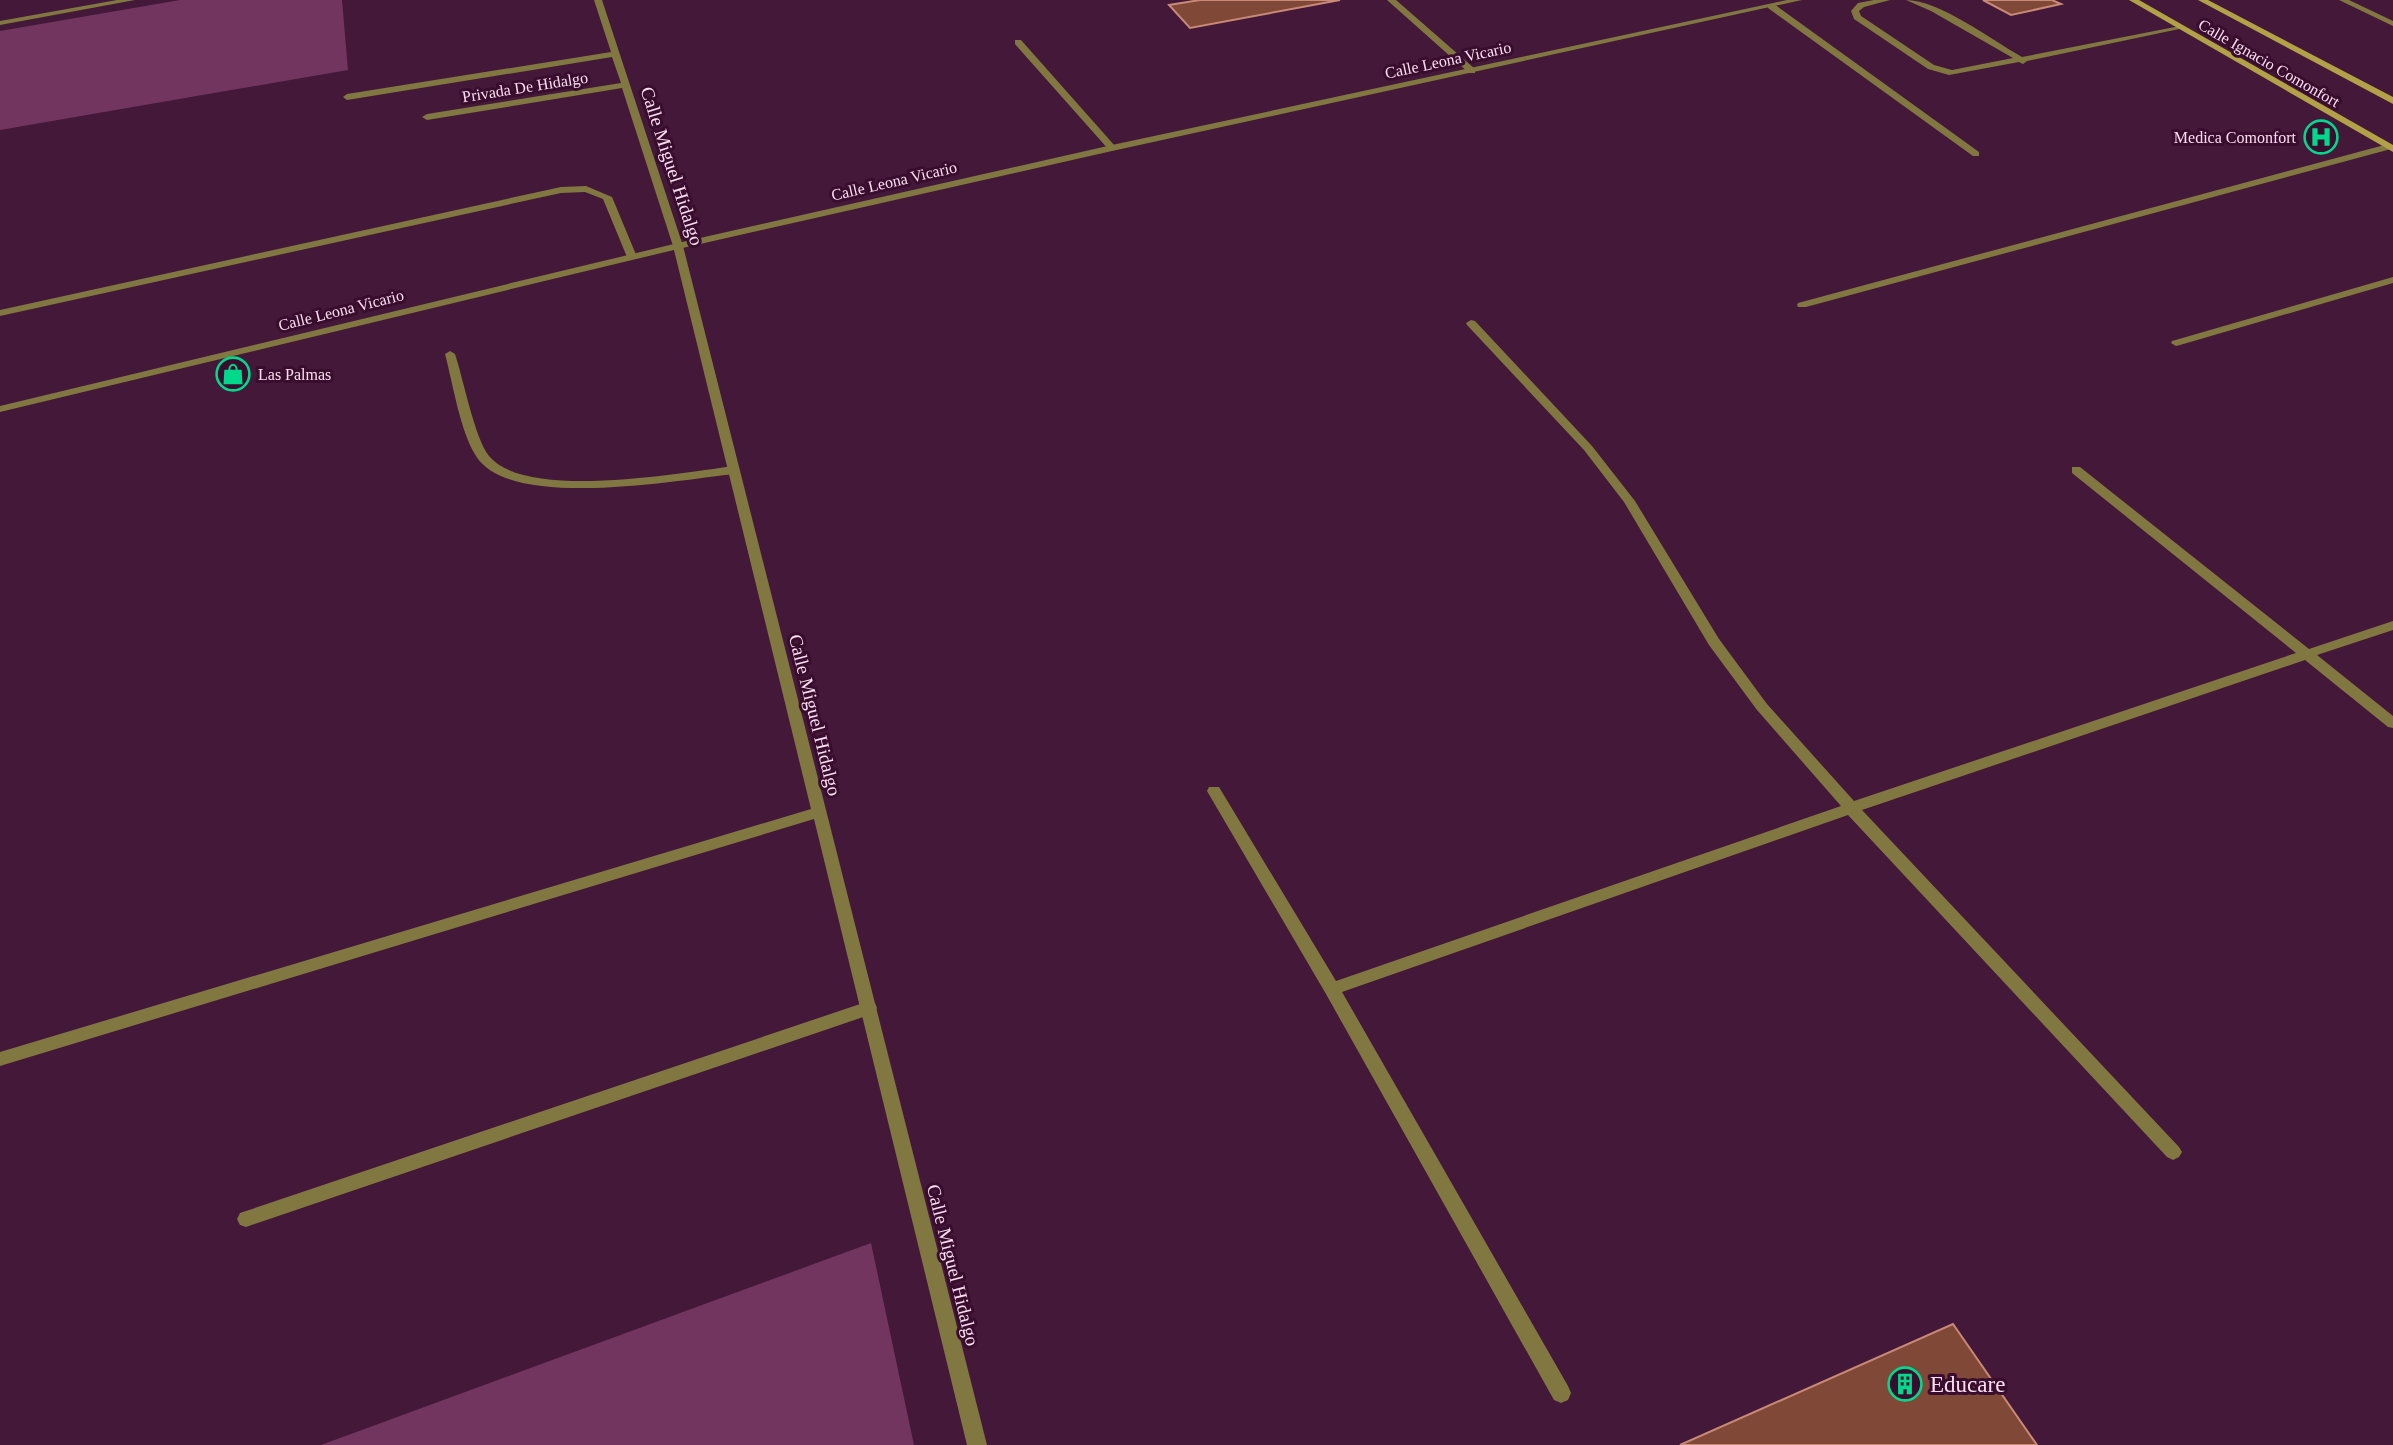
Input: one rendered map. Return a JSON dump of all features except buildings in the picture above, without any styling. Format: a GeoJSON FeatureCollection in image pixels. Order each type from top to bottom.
{"type":"FeatureCollection","features":[{"type":"Feature","properties":{"kind":"main road","name":"Calle Ignacio Comonfort"},"geometry":{"type":"LineString","coordinates":[[2133,0],[2390,148]]}},
{"type":"Feature","properties":{"kind":"main road","name":"Calle Ignacio Comonfort"},"geometry":{"type":"LineString","coordinates":[[2202,0],[2393,101]]}},
{"type":"Feature","properties":{"kind":"street"},"geometry":{"type":"LineString","coordinates":[[0,23],[131,0]]}},
{"type":"Feature","properties":{"kind":"street","name":"Calle Miguel Hidalgo"},"geometry":{"type":"LineString","coordinates":[[598,0],[678,246],[978,1445]]}},
{"type":"Feature","properties":{"kind":"street"},"geometry":{"type":"LineString","coordinates":[[1391,0],[1472,71]]}},
{"type":"Feature","properties":{"kind":"street","name":"Calle Leona Vicario"},"geometry":{"type":"LineString","coordinates":[[0,409],[678,246],[1112,148],[1798,0]]}},
{"type":"Feature","properties":{"kind":"street"},"geometry":{"type":"LineString","coordinates":[[1885,0],[1861,5],[1855,12],[1857,17],[1931,67],[1963,72],[2180,28]]}},
{"type":"Feature","properties":{"kind":"street"},"geometry":{"type":"LineString","coordinates":[[1910,0],[1934,9],[2023,61]]}},
{"type":"Feature","properties":{"kind":"street"},"geometry":{"type":"LineString","coordinates":[[2343,0],[2393,24]]}},
{"type":"Feature","properties":{"kind":"street"},"geometry":{"type":"LineString","coordinates":[[1771,6],[1976,153]]}},
{"type":"Feature","properties":{"kind":"street"},"geometry":{"type":"LineString","coordinates":[[1018,42],[1112,148]]}},
{"type":"Feature","properties":{"kind":"street"},"geometry":{"type":"LineString","coordinates":[[347,97],[616,54]]}},
{"type":"Feature","properties":{"kind":"street","name":"Privada De Hidalgo"},"geometry":{"type":"LineString","coordinates":[[428,117],[626,85]]}},
{"type":"Feature","properties":{"kind":"street"},"geometry":{"type":"LineString","coordinates":[[1802,305],[2390,148]]}},
{"type":"Feature","properties":{"kind":"street"},"geometry":{"type":"LineString","coordinates":[[0,313],[561,190],[586,188],[607,197],[632,257]]}},
{"type":"Feature","properties":{"kind":"street"},"geometry":{"type":"LineString","coordinates":[[2176,343],[2393,280]]}},
{"type":"Feature","properties":{"kind":"street"},"geometry":{"type":"LineString","coordinates":[[1471,323],[1588,448],[1629,501],[1714,642],[1762,707],[1851,808],[2174,1152]]}},
{"type":"Feature","properties":{"kind":"street"},"geometry":{"type":"LineString","coordinates":[[450,354],[483,457],[500,473],[537,482],[587,486],[734,470]]}},
{"type":"Feature","properties":{"kind":"street"},"geometry":{"type":"LineString","coordinates":[[2076,470],[2393,723]]}},
{"type":"Feature","properties":{"kind":"street"},"geometry":{"type":"LineString","coordinates":[[1332,989],[1851,808],[2393,625]]}},
{"type":"Feature","properties":{"kind":"street"},"geometry":{"type":"LineString","coordinates":[[1213,791],[1332,989],[1561,1393]]}},
{"type":"Feature","properties":{"kind":"street"},"geometry":{"type":"LineString","coordinates":[[0,1059],[819,812]]}},
{"type":"Feature","properties":{"kind":"street"},"geometry":{"type":"LineString","coordinates":[[246,1219],[869,1008]]}},
{"type":"Feature","properties":{"kind":"shaded area"},"geometry":{"type":"Polygon","coordinates":[[[180,0],[342,0],[348,70],[0,130],[0,31],[180,0]]]}},
{"type":"Feature","properties":{"kind":"shaded area"},"geometry":{"type":"Polygon","coordinates":[[[871,1243],[914,1445],[321,1445],[871,1243]]]}},
{"type":"Feature","properties":{"kind":"place","name":"Medica Comonfort"},"geometry":{"type":"Point","coordinates":[2321,137]}},
{"type":"Feature","properties":{"kind":"place","name":"Las Palmas"},"geometry":{"type":"Point","coordinates":[233,374]}},
{"type":"Feature","properties":{"kind":"place","name":"Educare"},"geometry":{"type":"Point","coordinates":[1905,1384]}}]}
